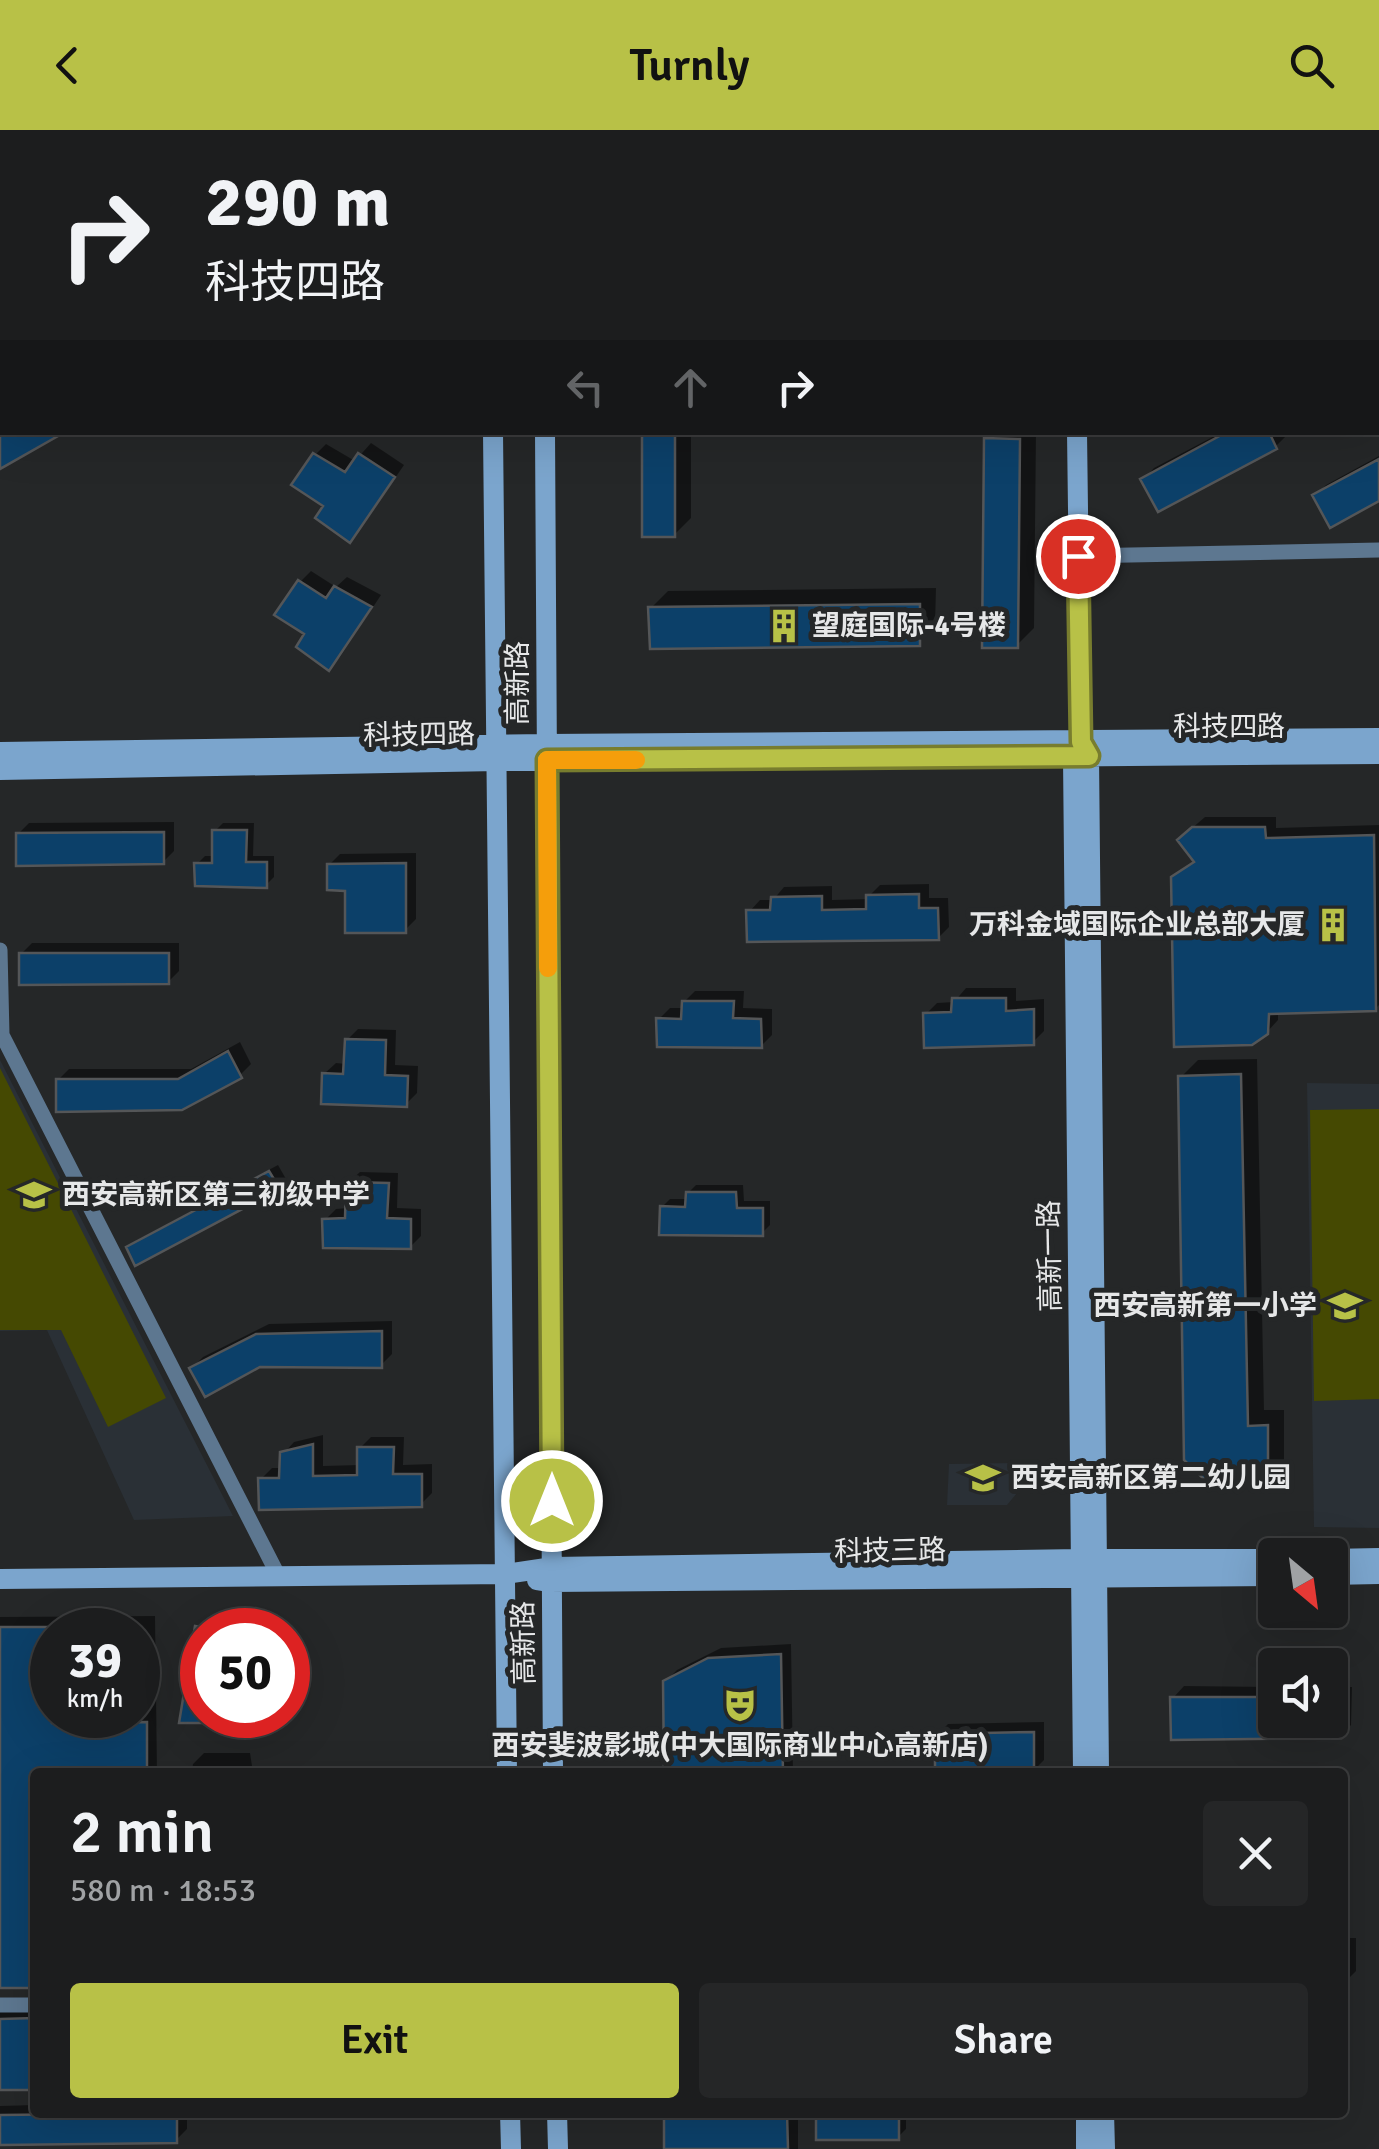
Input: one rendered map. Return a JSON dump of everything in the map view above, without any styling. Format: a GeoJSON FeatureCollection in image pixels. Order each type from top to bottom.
{"type":"FeatureCollection","features":[{"type":"Feature","properties":{"kind":"street","name":"高新路"},"geometry":{"type":"LineString","coordinates":[[493,435],[508,1768]]}},
{"type":"Feature","properties":{"kind":"street","name":"高新路"},"geometry":{"type":"LineString","coordinates":[[545,435],[553,1768]]}},
{"type":"Feature","properties":{"kind":"street","name":"高新一路"},"geometry":{"type":"LineString","coordinates":[[1078,435],[1089,1569],[1083,1768]]}},
{"type":"Feature","properties":{"kind":"street"},"geometry":{"type":"LineString","coordinates":[[1078,556],[1379,550]]}},
{"type":"Feature","properties":{"kind":"street","name":"科技四路"},"geometry":{"type":"LineString","coordinates":[[1081,752],[1379,738]]}},
{"type":"Feature","properties":{"kind":"street","name":"科技四路"},"geometry":{"type":"LineString","coordinates":[[0,752],[497,753]]}},
{"type":"Feature","properties":{"kind":"street","name":"科技四路"},"geometry":{"type":"LineString","coordinates":[[0,770],[546,752],[1379,754]]}},
{"type":"Feature","properties":{"kind":"street"},"geometry":{"type":"LineString","coordinates":[[0,950],[2,1035],[278,1575]]}},
{"type":"Feature","properties":{"kind":"street"},"geometry":{"type":"LineString","coordinates":[[1348,1559],[1379,1558]]}},
{"type":"Feature","properties":{"kind":"street","name":"科技三路"},"geometry":{"type":"LineString","coordinates":[[0,1579],[1089,1569],[1258,1560]]}},
{"type":"Feature","properties":{"kind":"street","name":"高新一路"},"geometry":{"type":"LineString","coordinates":[[1089,1569],[1100,1768]]}},
{"type":"Feature","properties":{"kind":"street","name":"科技三路"},"geometry":{"type":"LineString","coordinates":[[1089,1569],[1258,1575]]}},
{"type":"Feature","properties":{"kind":"street"},"geometry":{"type":"LineString","coordinates":[[1348,1575],[1379,1574]]}},
{"type":"Feature","properties":{"kind":"street"},"geometry":{"type":"LineString","coordinates":[[0,2005],[30,2005]]}},
{"type":"Feature","properties":{"kind":"street"},"geometry":{"type":"LineString","coordinates":[[510,2118],[510,2149]]}},
{"type":"Feature","properties":{"kind":"street"},"geometry":{"type":"LineString","coordinates":[[558,2118],[558,2149]]}},
{"type":"Feature","properties":{"kind":"street"},"geometry":{"type":"LineString","coordinates":[[1086,2118],[1086,2149]]}},
{"type":"Feature","properties":{"kind":"street"},"geometry":{"type":"LineString","coordinates":[[1104,2118],[1105,2149]]}},
{"type":"Feature","properties":{"kind":"shaded area","name":"西安高新区第三初级中学"},"geometry":{"type":"Polygon","coordinates":[[[0,1060],[233,1516],[134,1520],[47,1330],[0,1331],[0,1060]]]}},
{"type":"Feature","properties":{"kind":"shaded area","name":"西安高新区第三初级中学"},"geometry":{"type":"Polygon","coordinates":[[[0,1068],[166,1398],[108,1427],[61,1330],[0,1330],[0,1068]]]}},
{"type":"Feature","properties":{"kind":"shaded area","name":"西安高新第一小学"},"geometry":{"type":"Polygon","coordinates":[[[1307,1083],[1379,1084],[1379,1528],[1314,1527],[1307,1083]]]}},
{"type":"Feature","properties":{"kind":"shaded area","name":"西安高新第一小学"},"geometry":{"type":"Polygon","coordinates":[[[1379,1109],[1379,1399],[1314,1401],[1310,1110],[1379,1109]]]}},
{"type":"Feature","properties":{"kind":"shaded area","name":"西安高新区第二幼儿园"},"geometry":{"type":"Polygon","coordinates":[[[1016,1463],[1017,1493],[1007,1505],[947,1505],[949,1464],[1016,1463]]]}},
{"type":"Feature","properties":{"kind":"building"},"geometry":{"type":"Polygon","coordinates":[[[0,435],[60,435],[0,469],[0,435]]]}},
{"type":"Feature","properties":{"kind":"building"},"geometry":{"type":"Polygon","coordinates":[[[642,435],[675,435],[675,537],[642,537],[642,435]]]}},
{"type":"Feature","properties":{"kind":"building"},"geometry":{"type":"Polygon","coordinates":[[[1221,435],[1270,435],[1277,449],[1158,512],[1140,479],[1221,435]]]}},
{"type":"Feature","properties":{"kind":"building"},"geometry":{"type":"Polygon","coordinates":[[[984,438],[1020,439],[1018,648],[982,648],[984,438]]]}},
{"type":"Feature","properties":{"kind":"building"},"geometry":{"type":"Polygon","coordinates":[[[313,453],[345,472],[358,453],[395,477],[350,543],[315,518],[323,506],[291,485],[313,453]]]}},
{"type":"Feature","properties":{"kind":"building"},"geometry":{"type":"Polygon","coordinates":[[[1379,459],[1379,501],[1330,528],[1312,495],[1379,459]]]}},
{"type":"Feature","properties":{"kind":"building"},"geometry":{"type":"Polygon","coordinates":[[[298,580],[326,598],[334,586],[372,607],[329,671],[296,647],[304,634],[274,615],[298,580]]]}},
{"type":"Feature","properties":{"kind":"building","name":"望庭国际-4号楼"},"geometry":{"type":"Polygon","coordinates":[[[920,604],[920,646],[650,649],[648,607],[920,604]]]}},
{"type":"Feature","properties":{"kind":"building"},"geometry":{"type":"Polygon","coordinates":[[[1192,827],[1265,827],[1266,838],[1374,835],[1376,1011],[1269,1014],[1268,1034],[1252,1045],[1174,1047],[1171,877],[1194,862],[1177,840],[1192,827]]]}},
{"type":"Feature","properties":{"kind":"building"},"geometry":{"type":"Polygon","coordinates":[[[212,830],[247,830],[246,862],[267,862],[267,888],[195,886],[194,863],[212,863],[212,830]]]}},
{"type":"Feature","properties":{"kind":"building"},"geometry":{"type":"Polygon","coordinates":[[[164,832],[164,864],[16,866],[16,833],[164,832]]]}},
{"type":"Feature","properties":{"kind":"building"},"geometry":{"type":"Polygon","coordinates":[[[406,863],[406,933],[345,933],[345,891],[327,890],[327,864],[406,863]]]}},
{"type":"Feature","properties":{"kind":"building"},"geometry":{"type":"Polygon","coordinates":[[[919,894],[919,908],[938,908],[939,940],[747,942],[746,910],[770,910],[771,897],[822,896],[822,910],[866,909],[866,895],[919,894]]]}},
{"type":"Feature","properties":{"kind":"building"},"geometry":{"type":"Polygon","coordinates":[[[19,953],[169,953],[169,984],[19,985],[19,953]]]}},
{"type":"Feature","properties":{"kind":"building"},"geometry":{"type":"Polygon","coordinates":[[[952,998],[1006,998],[1006,1011],[1034,1009],[1034,1045],[924,1048],[923,1013],[951,1012],[952,998]]]}},
{"type":"Feature","properties":{"kind":"building"},"geometry":{"type":"Polygon","coordinates":[[[682,1001],[734,1001],[733,1018],[761,1019],[762,1048],[657,1047],[656,1018],[681,1019],[682,1001]]]}},
{"type":"Feature","properties":{"kind":"building"},"geometry":{"type":"Polygon","coordinates":[[[345,1039],[386,1040],[385,1075],[408,1076],[407,1107],[321,1104],[322,1073],[343,1074],[345,1039]]]}},
{"type":"Feature","properties":{"kind":"building"},"geometry":{"type":"Polygon","coordinates":[[[228,1051],[242,1078],[182,1110],[56,1112],[56,1079],[178,1079],[228,1051]]]}},
{"type":"Feature","properties":{"kind":"building"},"geometry":{"type":"Polygon","coordinates":[[[1241,1074],[1248,1426],[1268,1425],[1268,1482],[1208,1483],[1184,1460],[1178,1076],[1241,1074]]]}},
{"type":"Feature","properties":{"kind":"building"},"geometry":{"type":"Polygon","coordinates":[[[269,1171],[280,1189],[135,1266],[126,1247],[269,1171]]]}},
{"type":"Feature","properties":{"kind":"building"},"geometry":{"type":"Polygon","coordinates":[[[346,1182],[389,1183],[387,1218],[411,1219],[411,1249],[323,1248],[322,1219],[345,1218],[346,1182]]]}},
{"type":"Feature","properties":{"kind":"building"},"geometry":{"type":"Polygon","coordinates":[[[686,1192],[736,1192],[737,1208],[763,1208],[763,1236],[659,1235],[660,1206],[685,1207],[686,1192]]]}},
{"type":"Feature","properties":{"kind":"building"},"geometry":{"type":"Polygon","coordinates":[[[382,1331],[382,1368],[260,1367],[205,1397],[189,1368],[256,1334],[382,1331]]]}},
{"type":"Feature","properties":{"kind":"building"},"geometry":{"type":"Polygon","coordinates":[[[313,1444],[313,1476],[357,1475],[357,1447],[394,1447],[393,1474],[422,1474],[422,1507],[259,1510],[258,1478],[279,1478],[280,1452],[313,1444]]]}},
{"type":"Feature","properties":{"kind":"building"},"geometry":{"type":"Polygon","coordinates":[[[0,1627],[30,1627],[30,1738],[147,1738],[147,1768],[30,1768],[30,1988],[0,1988],[0,1627]]]}},
{"type":"Feature","properties":{"kind":"building"},"geometry":{"type":"Polygon","coordinates":[[[781,1654],[783,1768],[664,1768],[663,1681],[708,1658],[781,1654]]]}},
{"type":"Feature","properties":{"kind":"building"},"geometry":{"type":"Polygon","coordinates":[[[1170,1697],[1258,1697],[1258,1738],[1341,1738],[1171,1740],[1170,1697]]]}},
{"type":"Feature","properties":{"kind":"building"},"geometry":{"type":"Polygon","coordinates":[[[1034,1732],[1034,1768],[935,1768],[935,1734],[1034,1732]]]}},
{"type":"Feature","properties":{"kind":"building"},"geometry":{"type":"Polygon","coordinates":[[[30,2018],[30,2090],[0,2090],[0,2019],[30,2018]]]}},
{"type":"Feature","properties":{"kind":"building"},"geometry":{"type":"Polygon","coordinates":[[[0,2115],[177,2118],[177,2143],[0,2145],[0,2115]]]}},
{"type":"Feature","properties":{"kind":"building"},"geometry":{"type":"Polygon","coordinates":[[[664,2118],[787,2118],[788,2149],[664,2149],[664,2118]]]}},
{"type":"Feature","properties":{"kind":"building"},"geometry":{"type":"Polygon","coordinates":[[[816,2118],[899,2118],[899,2140],[816,2140],[816,2118]]]}},
{"type":"Feature","properties":{"kind":"slow traffic"},"geometry":{"type":"LineString","coordinates":[[548,968],[547,760],[636,760]]}},
{"type":"Feature","properties":{"kind":"place","name":"望庭国际-4号楼"},"geometry":{"type":"Point","coordinates":[784,626]}},
{"type":"Feature","properties":{"kind":"place","name":"万科金域国际企业总部大厦"},"geometry":{"type":"Point","coordinates":[1333,925]}},
{"type":"Feature","properties":{"kind":"place","name":"西安高新区第三初级中学"},"geometry":{"type":"Point","coordinates":[34,1195]}},
{"type":"Feature","properties":{"kind":"place","name":"西安高新第一小学"},"geometry":{"type":"Point","coordinates":[1345,1306]}},
{"type":"Feature","properties":{"kind":"place","name":"西安高新区第二幼儿园"},"geometry":{"type":"Point","coordinates":[983,1478]}},
{"type":"Feature","properties":{"kind":"place","name":"西安斐波影城(中大国际商业中心高新店)"},"geometry":{"type":"Point","coordinates":[740,1705]}},
{"type":"Feature","properties":{"kind":"route"},"geometry":{"type":"LineString","coordinates":[[552,1501],[547,760],[1089,756],[1081,742],[1078,556]]}}]}
